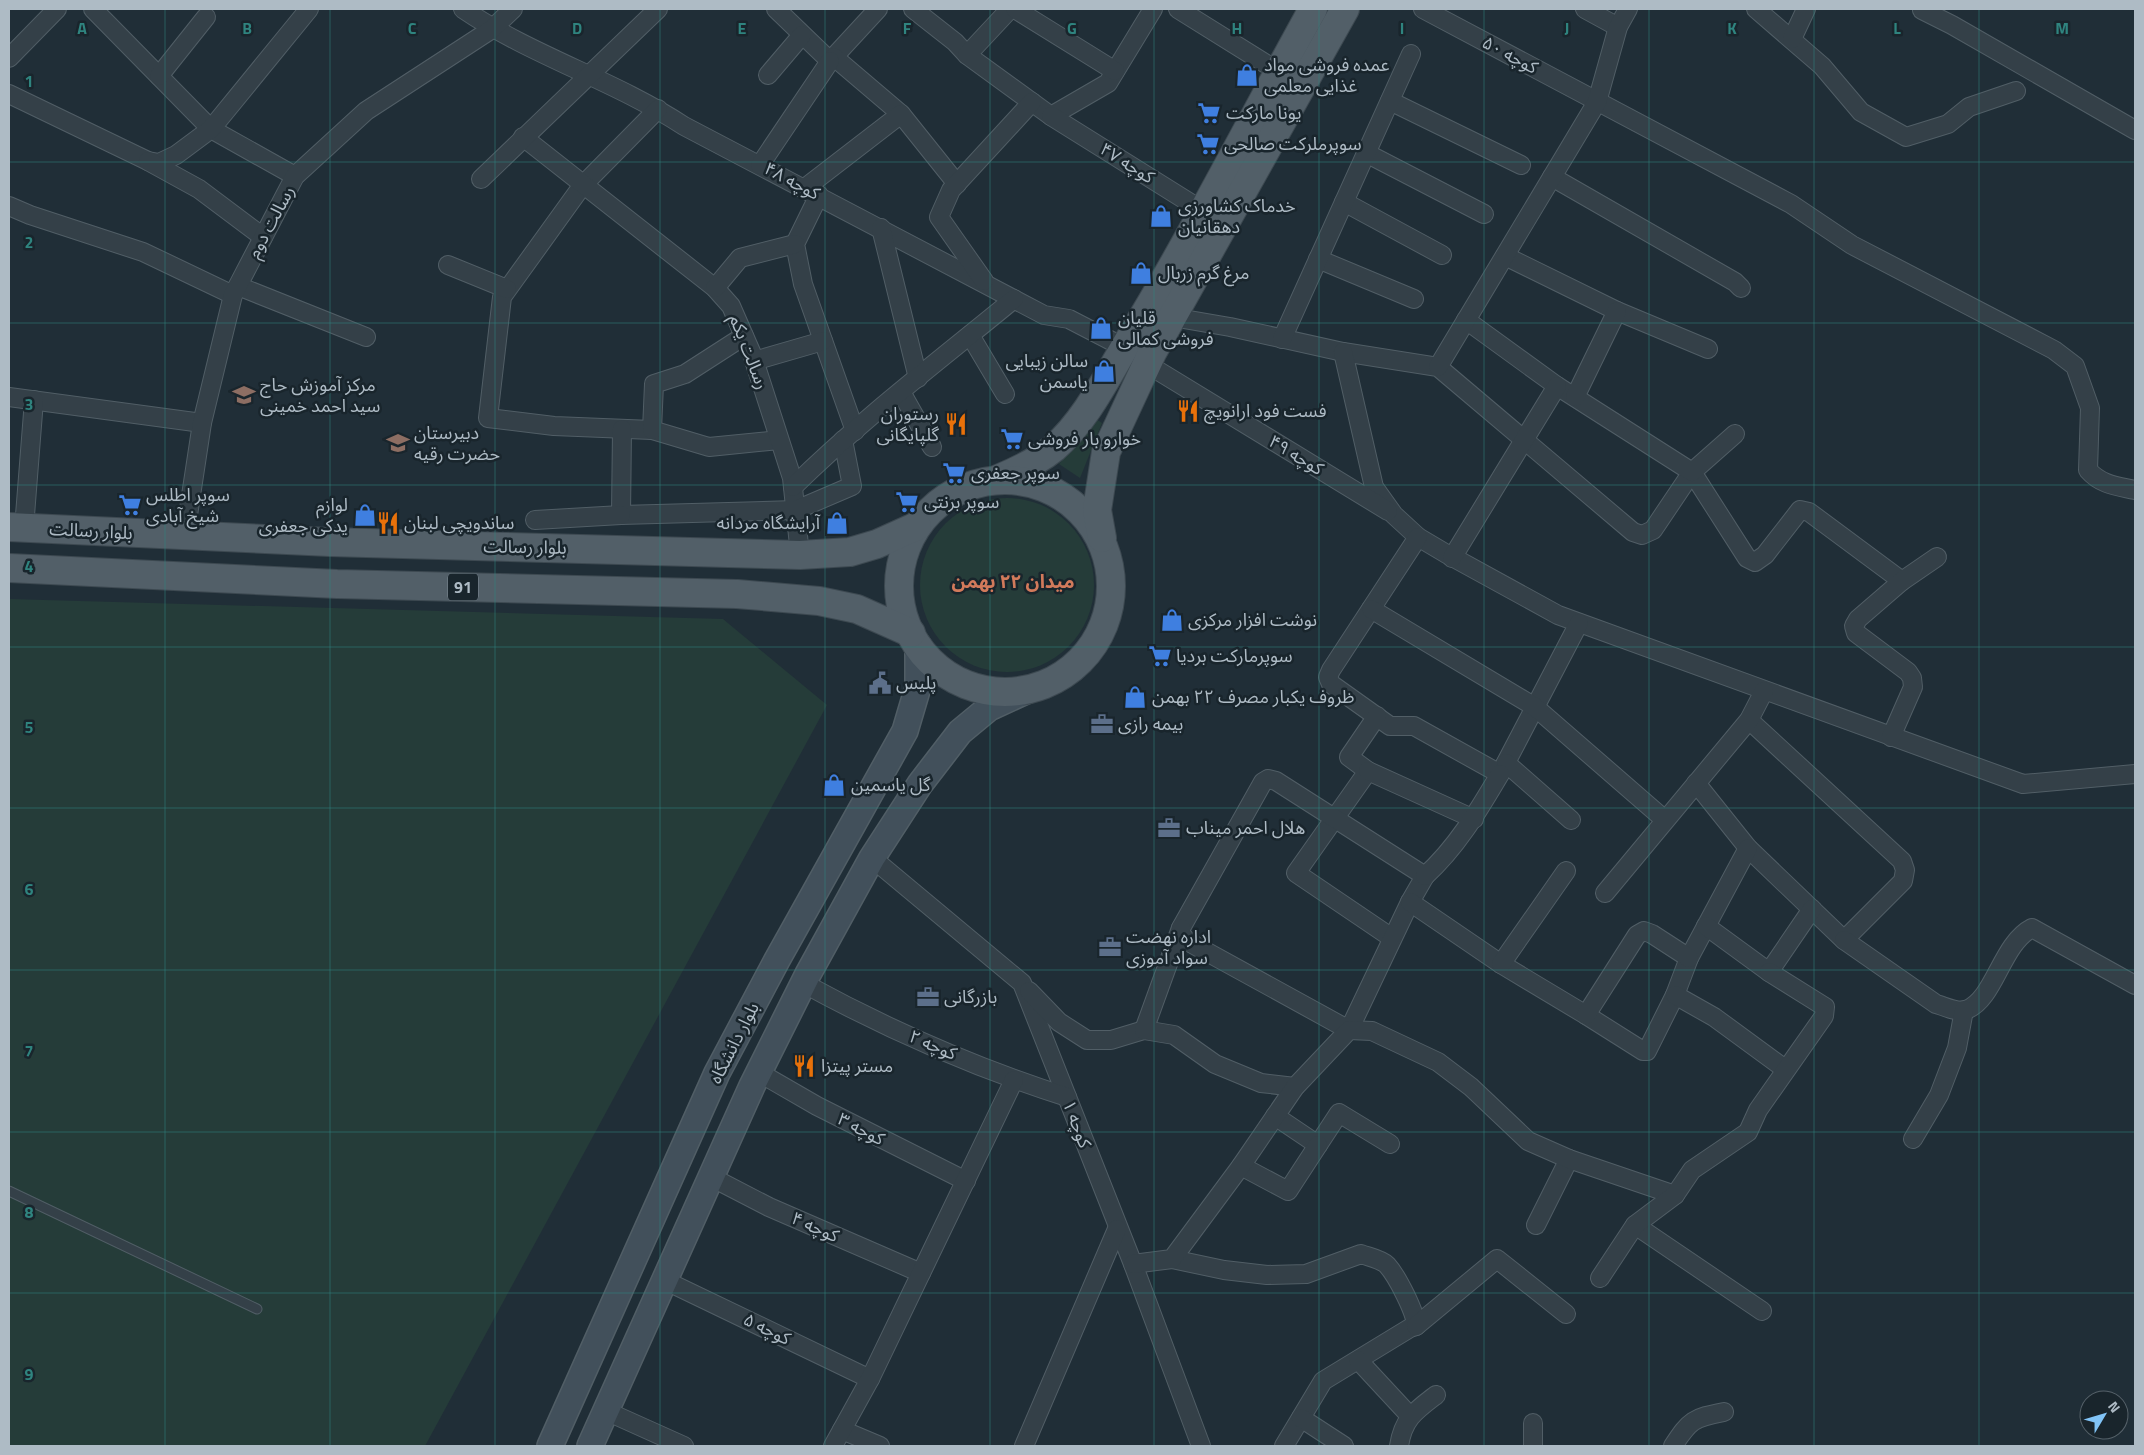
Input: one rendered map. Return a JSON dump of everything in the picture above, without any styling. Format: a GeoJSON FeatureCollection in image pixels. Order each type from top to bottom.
{"type":"FeatureCollection","features":[{"type":"Feature","properties":{"kind":"main road","name":"91"},"geometry":{"type":"LineString","coordinates":[[1310,10],[1279,72],[1164,283],[1124,348],[1104,386],[1074,426],[1054,448],[1021,469],[998,479],[968,486],[940,502],[917,526],[904,553],[898,586],[902,616],[915,639],[939,670],[966,685],[996,693],[1028,690],[1058,678],[1082,660],[1101,633],[1111,603],[1110,572],[1097,510],[1106,452],[1147,364],[1172,317],[1345,9]]}},
{"type":"Feature","properties":{"kind":"main road","name":"91"},"geometry":{"type":"LineString","coordinates":[[998,479],[1031,482],[1060,493],[1083,515],[1103,542]]}},
{"type":"Feature","properties":{"kind":"main road","name":"بلوار رسالت"},"geometry":{"type":"LineString","coordinates":[[16,527],[330,542],[800,555],[850,552],[876,544],[917,526]]}},
{"type":"Feature","properties":{"kind":"main road","name":"91"},"geometry":{"type":"LineString","coordinates":[[9,568],[337,584],[737,594],[819,601],[857,609],[915,639]]}},
{"type":"Feature","properties":{"kind":"main road","name":"بلوار دانشگاه"},"geometry":{"type":"LineString","coordinates":[[550,1446],[717,1073],[777,960],[905,731],[918,687],[915,639]]}},
{"type":"Feature","properties":{"kind":"main road","name":"بلوار دانشگاه"},"geometry":{"type":"LineString","coordinates":[[590,1446],[758,1072],[803,983],[872,858],[920,784],[960,732],[990,708],[1028,690]]}},
{"type":"Feature","properties":{"kind":"main road"},"geometry":{"type":"LineString","coordinates":[[631,1263],[664,1280]]}},
{"type":"Feature","properties":{"kind":"street"},"geometry":{"type":"LineString","coordinates":[[9,58],[57,9]]}},
{"type":"Feature","properties":{"kind":"street"},"geometry":{"type":"LineString","coordinates":[[93,9],[211,129],[295,176]]}},
{"type":"Feature","properties":{"kind":"street"},"geometry":{"type":"LineString","coordinates":[[148,161],[159,163],[176,155],[211,129],[309,9]]}},
{"type":"Feature","properties":{"kind":"street","name":"کوچه ۴۸"},"geometry":{"type":"LineString","coordinates":[[462,9],[492,29],[658,109],[684,126],[1044,315],[1069,319],[1124,348]]}},
{"type":"Feature","properties":{"kind":"street","name":"رسالت دوم"},"geometry":{"type":"LineString","coordinates":[[185,535],[202,423],[235,291],[295,176],[366,111],[492,29],[513,9]]}},
{"type":"Feature","properties":{"kind":"street"},"geometry":{"type":"LineString","coordinates":[[481,179],[587,75],[658,9]]}},
{"type":"Feature","properties":{"kind":"street"},"geometry":{"type":"LineString","coordinates":[[776,9],[802,35],[901,114],[957,184]]}},
{"type":"Feature","properties":{"kind":"street"},"geometry":{"type":"LineString","coordinates":[[760,165],[832,59],[878,9]]}},
{"type":"Feature","properties":{"kind":"street","name":"کوچه ۴۷"},"geometry":{"type":"LineString","coordinates":[[913,9],[955,42],[967,54],[1051,116],[1203,210]]}},
{"type":"Feature","properties":{"kind":"street"},"geometry":{"type":"LineString","coordinates":[[967,54],[1010,9]]}},
{"type":"Feature","properties":{"kind":"street"},"geometry":{"type":"LineString","coordinates":[[1015,9],[1115,71]]}},
{"type":"Feature","properties":{"kind":"street"},"geometry":{"type":"LineString","coordinates":[[1051,116],[1108,83],[1153,9]]}},
{"type":"Feature","properties":{"kind":"street"},"geometry":{"type":"LineString","coordinates":[[1178,9],[1279,72]]}},
{"type":"Feature","properties":{"kind":"street","name":"کوچه ۵۰"},"geometry":{"type":"LineString","coordinates":[[1423,9],[1791,204],[1852,245],[2054,350],[2075,366],[2090,408],[2088,470],[2095,479],[2135,490]]}},
{"type":"Feature","properties":{"kind":"street"},"geometry":{"type":"LineString","coordinates":[[1585,9],[1618,27]]}},
{"type":"Feature","properties":{"kind":"street"},"geometry":{"type":"LineString","coordinates":[[1438,367],[1597,102],[1618,27],[1628,9]]}},
{"type":"Feature","properties":{"kind":"street"},"geometry":{"type":"LineString","coordinates":[[1756,9],[1822,66],[1861,112],[1906,137],[1948,124],[1969,107],[2016,91]]}},
{"type":"Feature","properties":{"kind":"street"},"geometry":{"type":"LineString","coordinates":[[1792,39],[1806,9]]}},
{"type":"Feature","properties":{"kind":"street"},"geometry":{"type":"LineString","coordinates":[[1932,12],[2135,130]]}},
{"type":"Feature","properties":{"kind":"street"},"geometry":{"type":"LineString","coordinates":[[159,76],[206,17]]}},
{"type":"Feature","properties":{"kind":"street"},"geometry":{"type":"LineString","coordinates":[[768,75],[802,35]]}},
{"type":"Feature","properties":{"kind":"street"},"geometry":{"type":"LineString","coordinates":[[1282,338],[1411,54]]}},
{"type":"Feature","properties":{"kind":"street"},"geometry":{"type":"LineString","coordinates":[[9,94],[148,161],[199,189],[263,237]]}},
{"type":"Feature","properties":{"kind":"street"},"geometry":{"type":"LineString","coordinates":[[1390,101],[1521,165]]}},
{"type":"Feature","properties":{"kind":"street"},"geometry":{"type":"LineString","coordinates":[[985,283],[939,217],[951,190],[1032,102]]}},
{"type":"Feature","properties":{"kind":"street"},"geometry":{"type":"LineString","coordinates":[[658,109],[582,186],[502,297],[488,418],[554,426],[652,430],[709,447],[779,440]]}},
{"type":"Feature","properties":{"kind":"street"},"geometry":{"type":"LineString","coordinates":[[535,520],[621,515],[796,510],[852,486],[849,436],[823,341],[803,284],[795,244],[812,192],[901,114]]}},
{"type":"Feature","properties":{"kind":"street","name":"رسالت یکم"},"geometry":{"type":"LineString","coordinates":[[523,137],[582,186],[715,288],[731,306],[754,361],[793,487],[800,555]]}},
{"type":"Feature","properties":{"kind":"street"},"geometry":{"type":"LineString","coordinates":[[1366,153],[1484,214]]}},
{"type":"Feature","properties":{"kind":"street"},"geometry":{"type":"LineString","coordinates":[[1552,177],[1735,282],[1741,288]]}},
{"type":"Feature","properties":{"kind":"street"},"geometry":{"type":"LineString","coordinates":[[1344,202],[1442,256]]}},
{"type":"Feature","properties":{"kind":"street"},"geometry":{"type":"LineString","coordinates":[[9,206],[30,215],[143,252],[235,291],[366,337]]}},
{"type":"Feature","properties":{"kind":"street"},"geometry":{"type":"LineString","coordinates":[[881,228],[918,378]]}},
{"type":"Feature","properties":{"kind":"street"},"geometry":{"type":"LineString","coordinates":[[715,288],[740,258],[795,244]]}},
{"type":"Feature","properties":{"kind":"street"},"geometry":{"type":"LineString","coordinates":[[1505,256],[1617,311],[1708,349]]}},
{"type":"Feature","properties":{"kind":"street"},"geometry":{"type":"LineString","coordinates":[[1318,260],[1414,298]]}},
{"type":"Feature","properties":{"kind":"street"},"geometry":{"type":"LineString","coordinates":[[448,265],[507,289]]}},
{"type":"Feature","properties":{"kind":"street"},"geometry":{"type":"LineString","coordinates":[[793,487],[849,436],[1014,299]]}},
{"type":"Feature","properties":{"kind":"street"},"geometry":{"type":"LineString","coordinates":[[1575,397],[1617,311]]}},
{"type":"Feature","properties":{"kind":"street"},"geometry":{"type":"LineString","coordinates":[[1172,317],[1343,352],[1438,367],[1526,439],[1634,532],[1642,535],[1653,530],[1692,472],[1735,434]]}},
{"type":"Feature","properties":{"kind":"street"},"geometry":{"type":"LineString","coordinates":[[1466,320],[1557,386],[1692,472],[1747,558],[1755,562],[1765,555],[1800,510],[1809,512],[1902,581]]}},
{"type":"Feature","properties":{"kind":"street"},"geometry":{"type":"LineString","coordinates":[[970,335],[1005,394]]}},
{"type":"Feature","properties":{"kind":"street"},"geometry":{"type":"LineString","coordinates":[[652,430],[654,384],[685,374],[744,336]]}},
{"type":"Feature","properties":{"kind":"street"},"geometry":{"type":"LineString","coordinates":[[754,361],[823,341]]}},
{"type":"Feature","properties":{"kind":"street"},"geometry":{"type":"LineString","coordinates":[[1343,352],[1374,487],[1394,515],[1418,537],[1452,558],[1558,615],[2022,784],[2135,774]]}},
{"type":"Feature","properties":{"kind":"street","name":"کوچه ۴۹"},"geometry":{"type":"LineString","coordinates":[[1147,364],[1394,515]]}},
{"type":"Feature","properties":{"kind":"street"},"geometry":{"type":"LineString","coordinates":[[1452,558],[1557,386]]}},
{"type":"Feature","properties":{"kind":"street"},"geometry":{"type":"LineString","coordinates":[[901,392],[932,447]]}},
{"type":"Feature","properties":{"kind":"street"},"geometry":{"type":"LineString","coordinates":[[9,397],[202,423]]}},
{"type":"Feature","properties":{"kind":"street"},"geometry":{"type":"LineString","coordinates":[[16,527],[34,400]]}},
{"type":"Feature","properties":{"kind":"street"},"geometry":{"type":"LineString","coordinates":[[621,515],[622,428]]}},
{"type":"Feature","properties":{"kind":"street"},"geometry":{"type":"LineString","coordinates":[[1418,537],[1331,670],[1328,677],[1331,684],[1390,726],[1414,726],[1503,768],[1571,820]]}},
{"type":"Feature","properties":{"kind":"street"},"geometry":{"type":"LineString","coordinates":[[1891,737],[1913,687],[1912,678],[1908,672],[1856,633],[1854,626],[1858,619],[1902,581],[1938,557]]}},
{"type":"Feature","properties":{"kind":"street"},"geometry":{"type":"LineString","coordinates":[[1371,609],[1535,707],[1665,820]]}},
{"type":"Feature","properties":{"kind":"street"},"geometry":{"type":"LineString","coordinates":[[1172,1259],[1241,1166],[1295,1087],[1349,1030],[1410,902],[1425,876],[1444,859],[1474,818],[1503,768],[1579,623]]}},
{"type":"Feature","properties":{"kind":"street"},"geometry":{"type":"LineString","coordinates":[[1605,893],[1749,720],[1764,691]]}},
{"type":"Feature","properties":{"kind":"street"},"geometry":{"type":"LineString","coordinates":[[1377,716],[1349,756],[1368,771],[1474,818]]}},
{"type":"Feature","properties":{"kind":"street"},"geometry":{"type":"LineString","coordinates":[[1749,720],[1902,861],[1905,870],[1903,881],[1844,940]]}},
{"type":"Feature","properties":{"kind":"street"},"geometry":{"type":"LineString","coordinates":[[1368,771],[1336,819],[1296,873],[1392,938]]}},
{"type":"Feature","properties":{"kind":"street"},"geometry":{"type":"LineString","coordinates":[[1144,1030],[1181,928],[1263,782],[1268,779],[1276,781],[1425,876]]}},
{"type":"Feature","properties":{"kind":"street"},"geometry":{"type":"LineString","coordinates":[[1696,783],[1748,848],[1844,940],[1936,1004],[1964,1010],[1976,1003],[1986,990],[2014,942],[2023,932],[2032,928],[2135,984]]}},
{"type":"Feature","properties":{"kind":"street"},"geometry":{"type":"LineString","coordinates":[[1410,902],[1501,964],[1643,1051],[1647,1051],[1675,995],[1689,958],[1748,848]]}},
{"type":"Feature","properties":{"kind":"street","name":"کوچه ۱"},"geometry":{"type":"LineString","coordinates":[[872,858],[1022,983],[1133,1264],[1201,1446]]}},
{"type":"Feature","properties":{"kind":"street"},"geometry":{"type":"LineString","coordinates":[[1501,964],[1566,872]]}},
{"type":"Feature","properties":{"kind":"street"},"geometry":{"type":"LineString","coordinates":[[1769,972],[1812,909]]}},
{"type":"Feature","properties":{"kind":"street"},"geometry":{"type":"LineString","coordinates":[[1600,1278],[1635,1225],[1675,1195],[1692,1170],[1748,1132],[1758,1110],[1824,1016],[1825,1007],[1769,972],[1706,926]]}},
{"type":"Feature","properties":{"kind":"street"},"geometry":{"type":"LineString","coordinates":[[1181,928],[1181,934],[1187,940],[1349,1030],[1372,1031],[1438,1062],[1471,1086],[1528,1141],[1569,1159],[1675,1195]]}},
{"type":"Feature","properties":{"kind":"street"},"geometry":{"type":"LineString","coordinates":[[1586,1015],[1638,935],[1644,931],[1652,934],[1689,958]]}},
{"type":"Feature","properties":{"kind":"street","name":"کوچه ۲"},"geometry":{"type":"LineString","coordinates":[[803,983],[861,1015],[1014,1080],[1067,1097]]}},
{"type":"Feature","properties":{"kind":"street"},"geometry":{"type":"LineString","coordinates":[[1022,983],[1059,1022],[1087,1040],[1111,1040],[1144,1030],[1174,1035],[1215,1064],[1261,1083],[1295,1087]]}},
{"type":"Feature","properties":{"kind":"street"},"geometry":{"type":"LineString","coordinates":[[1675,995],[1714,1017],[1785,1069]]}},
{"type":"Feature","properties":{"kind":"street"},"geometry":{"type":"LineString","coordinates":[[1913,1139],[1939,1095],[1957,1048],[1964,1010]]}},
{"type":"Feature","properties":{"kind":"street","name":"کوچه ۳"},"geometry":{"type":"LineString","coordinates":[[758,1072],[817,1106],[966,1182]]}},
{"type":"Feature","properties":{"kind":"street"},"geometry":{"type":"LineString","coordinates":[[833,1446],[870,1379],[1014,1080]]}},
{"type":"Feature","properties":{"kind":"street"},"geometry":{"type":"LineString","coordinates":[[1241,1166],[1288,1191],[1338,1113],[1390,1144]]}},
{"type":"Feature","properties":{"kind":"street"},"geometry":{"type":"LineString","coordinates":[[1275,1116],[1318,1145]]}},
{"type":"Feature","properties":{"kind":"street"},"geometry":{"type":"LineString","coordinates":[[1536,1226],[1569,1159]]}},
{"type":"Feature","properties":{"kind":"street","name":"کوچه ۴"},"geometry":{"type":"LineString","coordinates":[[711,1177],[769,1207],[921,1273]]}},
{"type":"Feature","properties":{"kind":"street"},"geometry":{"type":"LineString","coordinates":[[1635,1225],[1762,1311]]}},
{"type":"Feature","properties":{"kind":"street"},"geometry":{"type":"LineString","coordinates":[[1024,1446],[1118,1229]]}},
{"type":"Feature","properties":{"kind":"street"},"geometry":{"type":"LineString","coordinates":[[1133,1264],[1172,1259],[1224,1270],[1267,1275],[1306,1274],[1361,1254],[1387,1265],[1416,1318],[1416,1326]]}},
{"type":"Feature","properties":{"kind":"street"},"geometry":{"type":"LineString","coordinates":[[1284,1446],[1323,1381],[1416,1326],[1497,1259],[1566,1314]]}},
{"type":"Feature","properties":{"kind":"street","name":"کوچه ۵"},"geometry":{"type":"LineString","coordinates":[[664,1280],[870,1379]]}},
{"type":"Feature","properties":{"kind":"street"},"geometry":{"type":"LineString","coordinates":[[1358,1360],[1410,1416]]}},
{"type":"Feature","properties":{"kind":"street"},"geometry":{"type":"LineString","coordinates":[[1399,1446],[1401,1433],[1410,1416],[1436,1395]]}},
{"type":"Feature","properties":{"kind":"street"},"geometry":{"type":"LineString","coordinates":[[606,1411],[684,1446]]}},
{"type":"Feature","properties":{"kind":"street"},"geometry":{"type":"LineString","coordinates":[[1673,1446],[1686,1426],[1700,1417],[1724,1412]]}},
{"type":"Feature","properties":{"kind":"street"},"geometry":{"type":"LineString","coordinates":[[1301,1418],[1344,1446]]}},
{"type":"Feature","properties":{"kind":"street"},"geometry":{"type":"LineString","coordinates":[[1533,1423],[1534,1446]]}},
{"type":"Feature","properties":{"kind":"street"},"geometry":{"type":"LineString","coordinates":[[842,1430],[880,1446]]}},
{"type":"Feature","properties":{"kind":"lane"},"geometry":{"type":"LineString","coordinates":[[9,1191],[257,1309]]}},
{"type":"Feature","properties":{"kind":"green space"},"geometry":{"type":"Polygon","coordinates":[[[1096,419],[1102,423],[1080,478],[1059,464],[1096,419]]]}},
{"type":"Feature","properties":{"kind":"green space"},"geometry":{"type":"Polygon","coordinates":[[[1016,498],[1040,504],[1056,512],[1069,523],[1080,536],[1088,552],[1093,568],[1093,602],[1088,618],[1080,634],[1069,647],[1056,658],[1032,669],[1016,672],[998,672],[982,669],[958,658],[934,634],[921,602],[920,576],[923,560],[934,536],[958,512],[990,499],[1016,498]]]}},
{"type":"Feature","properties":{"kind":"green space"},"geometry":{"type":"Polygon","coordinates":[[[9,599],[723,619],[827,705],[425,1446],[9,1446],[9,599]]]}},
{"type":"Feature","properties":{"kind":"place","name":"عمده فروشی مواد غذایی معلمی"},"geometry":{"type":"Point","coordinates":[1247,75]}},
{"type":"Feature","properties":{"kind":"place","name":"یونا مارکت"},"geometry":{"type":"Point","coordinates":[1209,113]}},
{"type":"Feature","properties":{"kind":"place","name":"سوپرملرکت صالحی"},"geometry":{"type":"Point","coordinates":[1208,144]}},
{"type":"Feature","properties":{"kind":"place","name":"خدماک کشاورزی دهقانیان"},"geometry":{"type":"Point","coordinates":[1161,216]}},
{"type":"Feature","properties":{"kind":"place","name":"مرغ گرم زربال"},"geometry":{"type":"Point","coordinates":[1141,273]}},
{"type":"Feature","properties":{"kind":"place","name":"قلیان فروشی کمالی"},"geometry":{"type":"Point","coordinates":[1101,328]}},
{"type":"Feature","properties":{"kind":"place","name":"سالن زیبایی یاسمن"},"geometry":{"type":"Point","coordinates":[1104,371]}},
{"type":"Feature","properties":{"kind":"place","name":"مرکز آموزش حاج سید احمد خمینی"},"geometry":{"type":"Point","coordinates":[244,395]}},
{"type":"Feature","properties":{"kind":"place","name":"فست فود ارانویچ"},"geometry":{"type":"Point","coordinates":[1188,411]}},
{"type":"Feature","properties":{"kind":"place","name":"رستوران گلپایگانی"},"geometry":{"type":"Point","coordinates":[956,424]}},
{"type":"Feature","properties":{"kind":"place","name":"خوارو بار فروشی"},"geometry":{"type":"Point","coordinates":[1012,439]}},
{"type":"Feature","properties":{"kind":"place","name":"دبیرستان حضرت رقیه"},"geometry":{"type":"Point","coordinates":[398,443]}},
{"type":"Feature","properties":{"kind":"place","name":"سوپر جعفری"},"geometry":{"type":"Point","coordinates":[954,473]}},
{"type":"Feature","properties":{"kind":"place","name":"سوپر برنتی"},"geometry":{"type":"Point","coordinates":[907,502]}},
{"type":"Feature","properties":{"kind":"place","name":"سوپر اطلس شیخ آبادی"},"geometry":{"type":"Point","coordinates":[130,505]}},
{"type":"Feature","properties":{"kind":"place","name":"لوازم یدکی جعفری"},"geometry":{"type":"Point","coordinates":[365,515]}},
{"type":"Feature","properties":{"kind":"place","name":"ساندویچی لبنان"},"geometry":{"type":"Point","coordinates":[388,523]}},
{"type":"Feature","properties":{"kind":"place","name":"آرایشگاه مردانه"},"geometry":{"type":"Point","coordinates":[837,523]}},
{"type":"Feature","properties":{"kind":"place","name":"نوشت افزار مرکزی"},"geometry":{"type":"Point","coordinates":[1172,620]}},
{"type":"Feature","properties":{"kind":"place","name":"سوپرمارکت بردیا"},"geometry":{"type":"Point","coordinates":[1160,656]}},
{"type":"Feature","properties":{"kind":"place","name":"پلیس"},"geometry":{"type":"Point","coordinates":[880,683]}},
{"type":"Feature","properties":{"kind":"place","name":"ظروف یکبار مصرف ۲۲ بهمن"},"geometry":{"type":"Point","coordinates":[1135,697]}},
{"type":"Feature","properties":{"kind":"place","name":"بیمه رازی"},"geometry":{"type":"Point","coordinates":[1102,724]}},
{"type":"Feature","properties":{"kind":"place","name":"گل یاسمین"},"geometry":{"type":"Point","coordinates":[834,785]}},
{"type":"Feature","properties":{"kind":"place","name":"هلال احمر میناب"},"geometry":{"type":"Point","coordinates":[1169,828]}},
{"type":"Feature","properties":{"kind":"place","name":"اداره نهضت سواد آموزی"},"geometry":{"type":"Point","coordinates":[1110,947]}},
{"type":"Feature","properties":{"kind":"place","name":"بازرگانی"},"geometry":{"type":"Point","coordinates":[928,997]}},
{"type":"Feature","properties":{"kind":"place","name":"مستر پیتزا"},"geometry":{"type":"Point","coordinates":[804,1066]}},
{"type":"Feature","properties":{"kind":"district","name":"میدان ۲۲ بهمن"},"geometry":{"type":"Point","coordinates":[1013,581]}}]}
